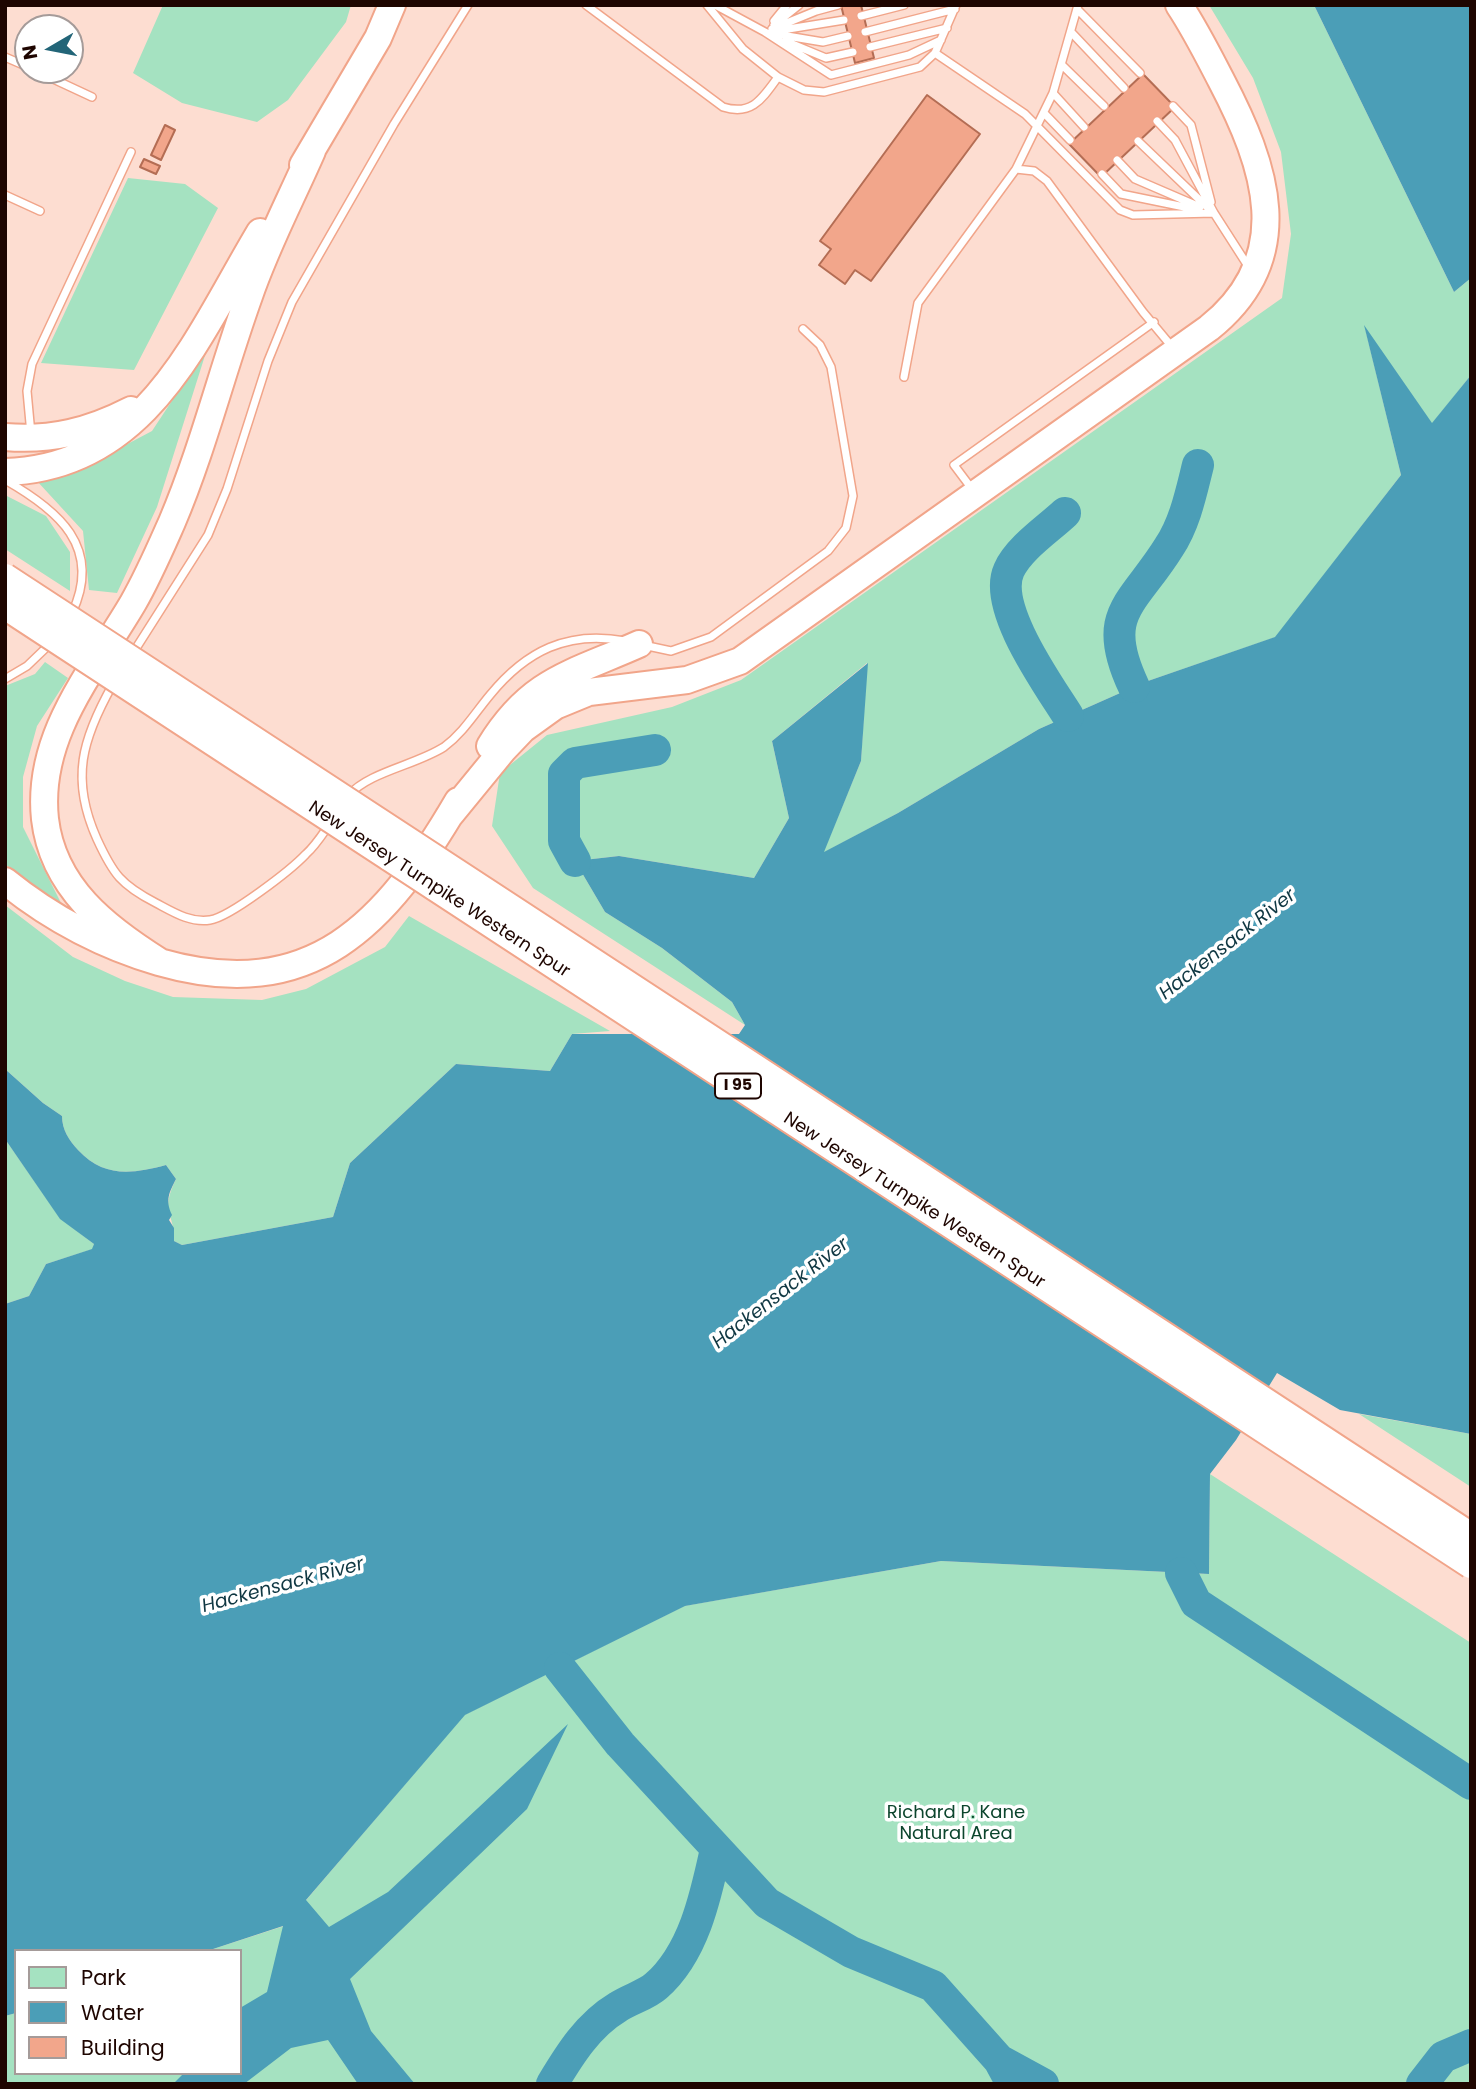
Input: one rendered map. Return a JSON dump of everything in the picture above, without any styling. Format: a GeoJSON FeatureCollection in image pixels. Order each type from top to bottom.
{"type":"FeatureCollection","features":[{"type":"Feature","properties":{"kind":"highway"},"geometry":{"type":"LineString","coordinates":[[5,472],[54,465],[89,453],[136,419],[162,390],[192,348],[274,208],[312,151],[378,38],[393,5]]}},
{"type":"Feature","properties":{"kind":"highway"},"geometry":{"type":"LineString","coordinates":[[378,38],[404,5]]}},
{"type":"Feature","properties":{"kind":"highway"},"geometry":{"type":"LineString","coordinates":[[5,881],[41,908],[101,943],[195,973],[244,975],[276,970],[326,952],[359,931],[385,906],[449,816],[503,750],[545,713],[589,692],[687,680],[740,661],[1176,351],[1234,306],[1254,275],[1265,231],[1266,200],[1262,174],[1245,126],[1179,5]]}},
{"type":"Feature","properties":{"kind":"highway"},"geometry":{"type":"LineString","coordinates":[[160,962],[104,924],[86,906],[66,878],[52,849],[45,819],[48,764],[69,706],[134,601],[172,522],[250,292],[312,151]]}},
{"type":"Feature","properties":{"kind":"highway"},"geometry":{"type":"LineString","coordinates":[[18,438],[71,434],[100,425],[141,405],[162,390]]}},
{"type":"Feature","properties":{"kind":"highway","name":"New Jersey Turnpike Western Spur"},"geometry":{"type":"LineString","coordinates":[[5,577],[1471,1536]]}},
{"type":"Feature","properties":{"kind":"highway","name":"New Jersey Turnpike Western Spur"},"geometry":{"type":"LineString","coordinates":[[5,606],[1471,1566]]}},
{"type":"Feature","properties":{"kind":"highway"},"geometry":{"type":"LineString","coordinates":[[449,816],[499,730],[526,699],[564,674],[639,644]]}},
{"type":"Feature","properties":{"kind":"lane"},"geometry":{"type":"LineString","coordinates":[[468,5],[394,124],[292,302],[268,360],[227,489],[208,535],[120,671],[97,714],[79,775],[85,812],[107,861],[131,890],[191,919],[218,918],[308,853],[356,788],[419,761],[454,739],[501,682],[529,659],[568,641],[589,636],[671,651],[711,636],[828,551],[846,528],[853,496],[831,367],[820,345],[803,329]]}},
{"type":"Feature","properties":{"kind":"lane"},"geometry":{"type":"LineString","coordinates":[[586,5],[723,107],[740,110],[757,104],[778,77]]}},
{"type":"Feature","properties":{"kind":"lane"},"geometry":{"type":"LineString","coordinates":[[707,5],[743,49],[778,77],[804,90],[833,91],[910,71],[927,62],[942,40],[955,7]]}},
{"type":"Feature","properties":{"kind":"lane"},"geometry":{"type":"LineString","coordinates":[[715,5],[765,32],[831,75],[909,55],[942,40]]}},
{"type":"Feature","properties":{"kind":"lane"},"geometry":{"type":"LineString","coordinates":[[765,32],[787,5]]}},
{"type":"Feature","properties":{"kind":"lane"},"geometry":{"type":"LineString","coordinates":[[765,32],[800,5]]}},
{"type":"Feature","properties":{"kind":"lane"},"geometry":{"type":"LineString","coordinates":[[765,32],[816,10],[838,5]]}},
{"type":"Feature","properties":{"kind":"lane"},"geometry":{"type":"LineString","coordinates":[[861,16],[904,5]]}},
{"type":"Feature","properties":{"kind":"lane"},"geometry":{"type":"LineString","coordinates":[[865,32],[955,7]]}},
{"type":"Feature","properties":{"kind":"lane"},"geometry":{"type":"LineString","coordinates":[[904,377],[918,303],[1016,170],[1054,93],[1077,7]]}},
{"type":"Feature","properties":{"kind":"lane"},"geometry":{"type":"LineString","coordinates":[[1077,7],[1140,73]]}},
{"type":"Feature","properties":{"kind":"lane"},"geometry":{"type":"LineString","coordinates":[[765,32],[820,27],[844,20]]}},
{"type":"Feature","properties":{"kind":"lane"},"geometry":{"type":"LineString","coordinates":[[870,47],[947,28]]}},
{"type":"Feature","properties":{"kind":"lane"},"geometry":{"type":"LineString","coordinates":[[765,32],[823,42],[848,36]]}},
{"type":"Feature","properties":{"kind":"lane"},"geometry":{"type":"LineString","coordinates":[[765,32],[826,58],[853,52]]}},
{"type":"Feature","properties":{"kind":"lane"},"geometry":{"type":"LineString","coordinates":[[1071,32],[1124,88]]}},
{"type":"Feature","properties":{"kind":"lane"},"geometry":{"type":"LineString","coordinates":[[935,53],[1011,103],[1038,126],[1120,210],[1133,215],[1214,213]]}},
{"type":"Feature","properties":{"kind":"lane"},"geometry":{"type":"LineString","coordinates":[[1062,65],[1104,106]]}},
{"type":"Feature","properties":{"kind":"lane"},"geometry":{"type":"LineString","coordinates":[[64,84],[92,97]]}},
{"type":"Feature","properties":{"kind":"lane"},"geometry":{"type":"LineString","coordinates":[[1054,93],[1084,127]]}},
{"type":"Feature","properties":{"kind":"lane"},"geometry":{"type":"LineString","coordinates":[[1173,106],[1191,125],[1214,213]]}},
{"type":"Feature","properties":{"kind":"lane"},"geometry":{"type":"LineString","coordinates":[[1044,113],[1070,140]]}},
{"type":"Feature","properties":{"kind":"lane"},"geometry":{"type":"LineString","coordinates":[[1157,121],[1175,140],[1214,213],[1254,275]]}},
{"type":"Feature","properties":{"kind":"lane"},"geometry":{"type":"LineString","coordinates":[[1138,141],[1214,213]]}},
{"type":"Feature","properties":{"kind":"lane"},"geometry":{"type":"LineString","coordinates":[[18,438],[32,364],[131,152]]}},
{"type":"Feature","properties":{"kind":"lane"},"geometry":{"type":"LineString","coordinates":[[1117,160],[1135,179],[1214,213]]}},
{"type":"Feature","properties":{"kind":"lane"},"geometry":{"type":"LineString","coordinates":[[1016,170],[1034,171],[1047,181],[1143,312],[1176,351]]}},
{"type":"Feature","properties":{"kind":"lane"},"geometry":{"type":"LineString","coordinates":[[1102,174],[1121,194],[1214,213]]}},
{"type":"Feature","properties":{"kind":"lane"},"geometry":{"type":"LineString","coordinates":[[5,195],[40,211]]}},
{"type":"Feature","properties":{"kind":"lane"},"geometry":{"type":"LineString","coordinates":[[976,495],[954,465],[1154,322]]}},
{"type":"Feature","properties":{"kind":"lane"},"geometry":{"type":"LineString","coordinates":[[5,480],[40,500],[60,518],[75,540],[80,578],[77,602],[62,629],[40,655],[5,679]]}},
{"type":"Feature","properties":{"kind":"green space"},"geometry":{"type":"Polygon","coordinates":[[[163,5],[351,5],[346,22],[288,100],[257,122],[182,103],[133,73],[163,5]]]}},
{"type":"Feature","properties":{"kind":"green space"},"geometry":{"type":"Polygon","coordinates":[[[1209,5],[1314,5],[1454,292],[1471,278],[1471,375],[1432,424],[1365,328],[1401,475],[1276,637],[1145,682],[1039,729],[898,813],[823,853],[861,761],[867,663],[772,741],[789,818],[754,878],[619,856],[575,861],[605,912],[662,948],[732,1002],[745,1025],[533,888],[492,826],[500,773],[547,735],[672,707],[741,680],[1282,298],[1291,234],[1281,152],[1253,78],[1209,5]]]}},
{"type":"Feature","properties":{"kind":"green space"},"geometry":{"type":"Polygon","coordinates":[[[128,178],[185,184],[218,208],[134,370],[41,363],[128,178]]]}},
{"type":"Feature","properties":{"kind":"green space"},"geometry":{"type":"Polygon","coordinates":[[[208,346],[157,507],[117,593],[89,590],[83,531],[37,481],[86,466],[152,431],[208,346]]]}},
{"type":"Feature","properties":{"kind":"green space"},"geometry":{"type":"Polygon","coordinates":[[[5,495],[46,516],[70,552],[70,591],[5,549],[5,495]]]}},
{"type":"Feature","properties":{"kind":"green space"},"geometry":{"type":"Polygon","coordinates":[[[45,662],[68,678],[37,726],[23,777],[23,827],[66,913],[5,864],[5,686],[35,674],[45,662]]]}},
{"type":"Feature","properties":{"kind":"green space"},"geometry":{"type":"Polygon","coordinates":[[[5,905],[73,957],[125,981],[173,997],[262,1000],[306,989],[385,947],[409,916],[610,1031],[572,1034],[550,1071],[456,1064],[350,1163],[333,1217],[182,1245],[174,1241],[168,1206],[176,1179],[166,1165],[130,1172],[98,1165],[88,1159],[72,1142],[65,1130],[62,1116],[5,1069],[5,905]]]}},
{"type":"Feature","properties":{"kind":"green space"},"geometry":{"type":"Polygon","coordinates":[[[5,1139],[60,1218],[94,1244],[93,1249],[46,1264],[29,1296],[5,1304],[5,1139]]]}},
{"type":"Feature","properties":{"kind":"green space"},"geometry":{"type":"Polygon","coordinates":[[[1359,1414],[1471,1434],[1471,1487],[1359,1414]]]}},
{"type":"Feature","properties":{"kind":"green space","name":"Richard P. Kane Natural Area"},"geometry":{"type":"Polygon","coordinates":[[[1210,1474],[1471,1643],[1471,2084],[5,2084],[5,2016],[14,2014],[14,2075],[242,2075],[242,1949],[213,1949],[284,1926],[464,1715],[684,1606],[941,1561],[1209,1574],[1210,1474]]]}},
{"type":"Feature","properties":{"kind":"water"},"geometry":{"type":"Polygon","coordinates":[[[1314,5],[1471,5],[1471,278],[1454,292],[1314,5]]]}},
{"type":"Feature","properties":{"kind":"water","name":"Hackensack River"},"geometry":{"type":"Polygon","coordinates":[[[1364,325],[1432,423],[1471,375],[1471,1434],[1340,1410],[1277,1373],[1236,1440],[1210,1474],[1209,1574],[941,1561],[685,1606],[465,1715],[306,1900],[329,1927],[388,1892],[568,1724],[527,1809],[350,1979],[371,2031],[415,2084],[358,2084],[328,2040],[291,2048],[244,2084],[173,2084],[182,2075],[242,2075],[242,2007],[267,1992],[283,1926],[213,1949],[14,1949],[14,2014],[5,2016],[5,1304],[29,1296],[46,1264],[92,1249],[94,1244],[60,1219],[5,1139],[5,1069],[62,1116],[65,1130],[72,1142],[88,1159],[98,1165],[130,1172],[166,1165],[176,1179],[169,1197],[172,1215],[169,1220],[174,1228],[174,1241],[182,1245],[333,1217],[350,1163],[456,1064],[550,1071],[572,1034],[739,1034],[745,1025],[732,1002],[662,948],[605,912],[575,861],[619,856],[754,878],[789,818],[772,741],[868,663],[861,761],[824,852],[898,813],[1039,729],[1145,682],[1275,637],[1401,475],[1364,325]]]}},
{"type":"Feature","properties":{"kind":"building"},"geometry":{"type":"Polygon","coordinates":[[[841,5],[861,5],[874,58],[855,63],[841,5]]]}},
{"type":"Feature","properties":{"kind":"building"},"geometry":{"type":"Polygon","coordinates":[[[1143,74],[1175,107],[1101,177],[1069,144],[1143,74]]]}},
{"type":"Feature","properties":{"kind":"building"},"geometry":{"type":"Polygon","coordinates":[[[927,95],[980,134],[871,281],[855,270],[845,284],[819,265],[831,249],[820,241],[927,95]]]}},
{"type":"Feature","properties":{"kind":"building"},"geometry":{"type":"Polygon","coordinates":[[[165,125],[175,130],[161,160],[151,155],[165,125]]]}},
{"type":"Feature","properties":{"kind":"building"},"geometry":{"type":"Polygon","coordinates":[[[144,159],[160,166],[156,174],[140,167],[144,159]]]}},
{"type":"Feature","properties":{"kind":"waterway"},"geometry":{"type":"LineString","coordinates":[[1134,687],[1124,662],[1120,625],[1133,597],[1156,567],[1179,528],[1198,465]]}},
{"type":"Feature","properties":{"kind":"waterway"},"geometry":{"type":"LineString","coordinates":[[1065,513],[1020,554],[1009,570],[1006,586],[1008,604],[1025,645],[1068,716]]}},
{"type":"Feature","properties":{"kind":"waterway"},"geometry":{"type":"LineString","coordinates":[[575,861],[564,841],[564,774],[575,763],[655,750]]}},
{"type":"Feature","properties":{"kind":"waterway"},"geometry":{"type":"LineString","coordinates":[[1181,1573],[1196,1603],[1471,1784]]}},
{"type":"Feature","properties":{"kind":"waterway"},"geometry":{"type":"LineString","coordinates":[[560,1668],[620,1744],[767,1903],[851,1952],[933,1986],[999,2060],[1012,2084]]}},
{"type":"Feature","properties":{"kind":"waterway"},"geometry":{"type":"LineString","coordinates":[[552,2084],[573,2051],[598,2022],[618,2007],[648,1992],[669,1973],[697,1922],[716,1849]]}},
{"type":"Feature","properties":{"kind":"waterway"},"geometry":{"type":"LineString","coordinates":[[1422,2084],[1443,2057],[1471,2045]]}},
{"type":"Feature","properties":{"kind":"waterway"},"geometry":{"type":"LineString","coordinates":[[999,2060],[1043,2084]]}}]}
